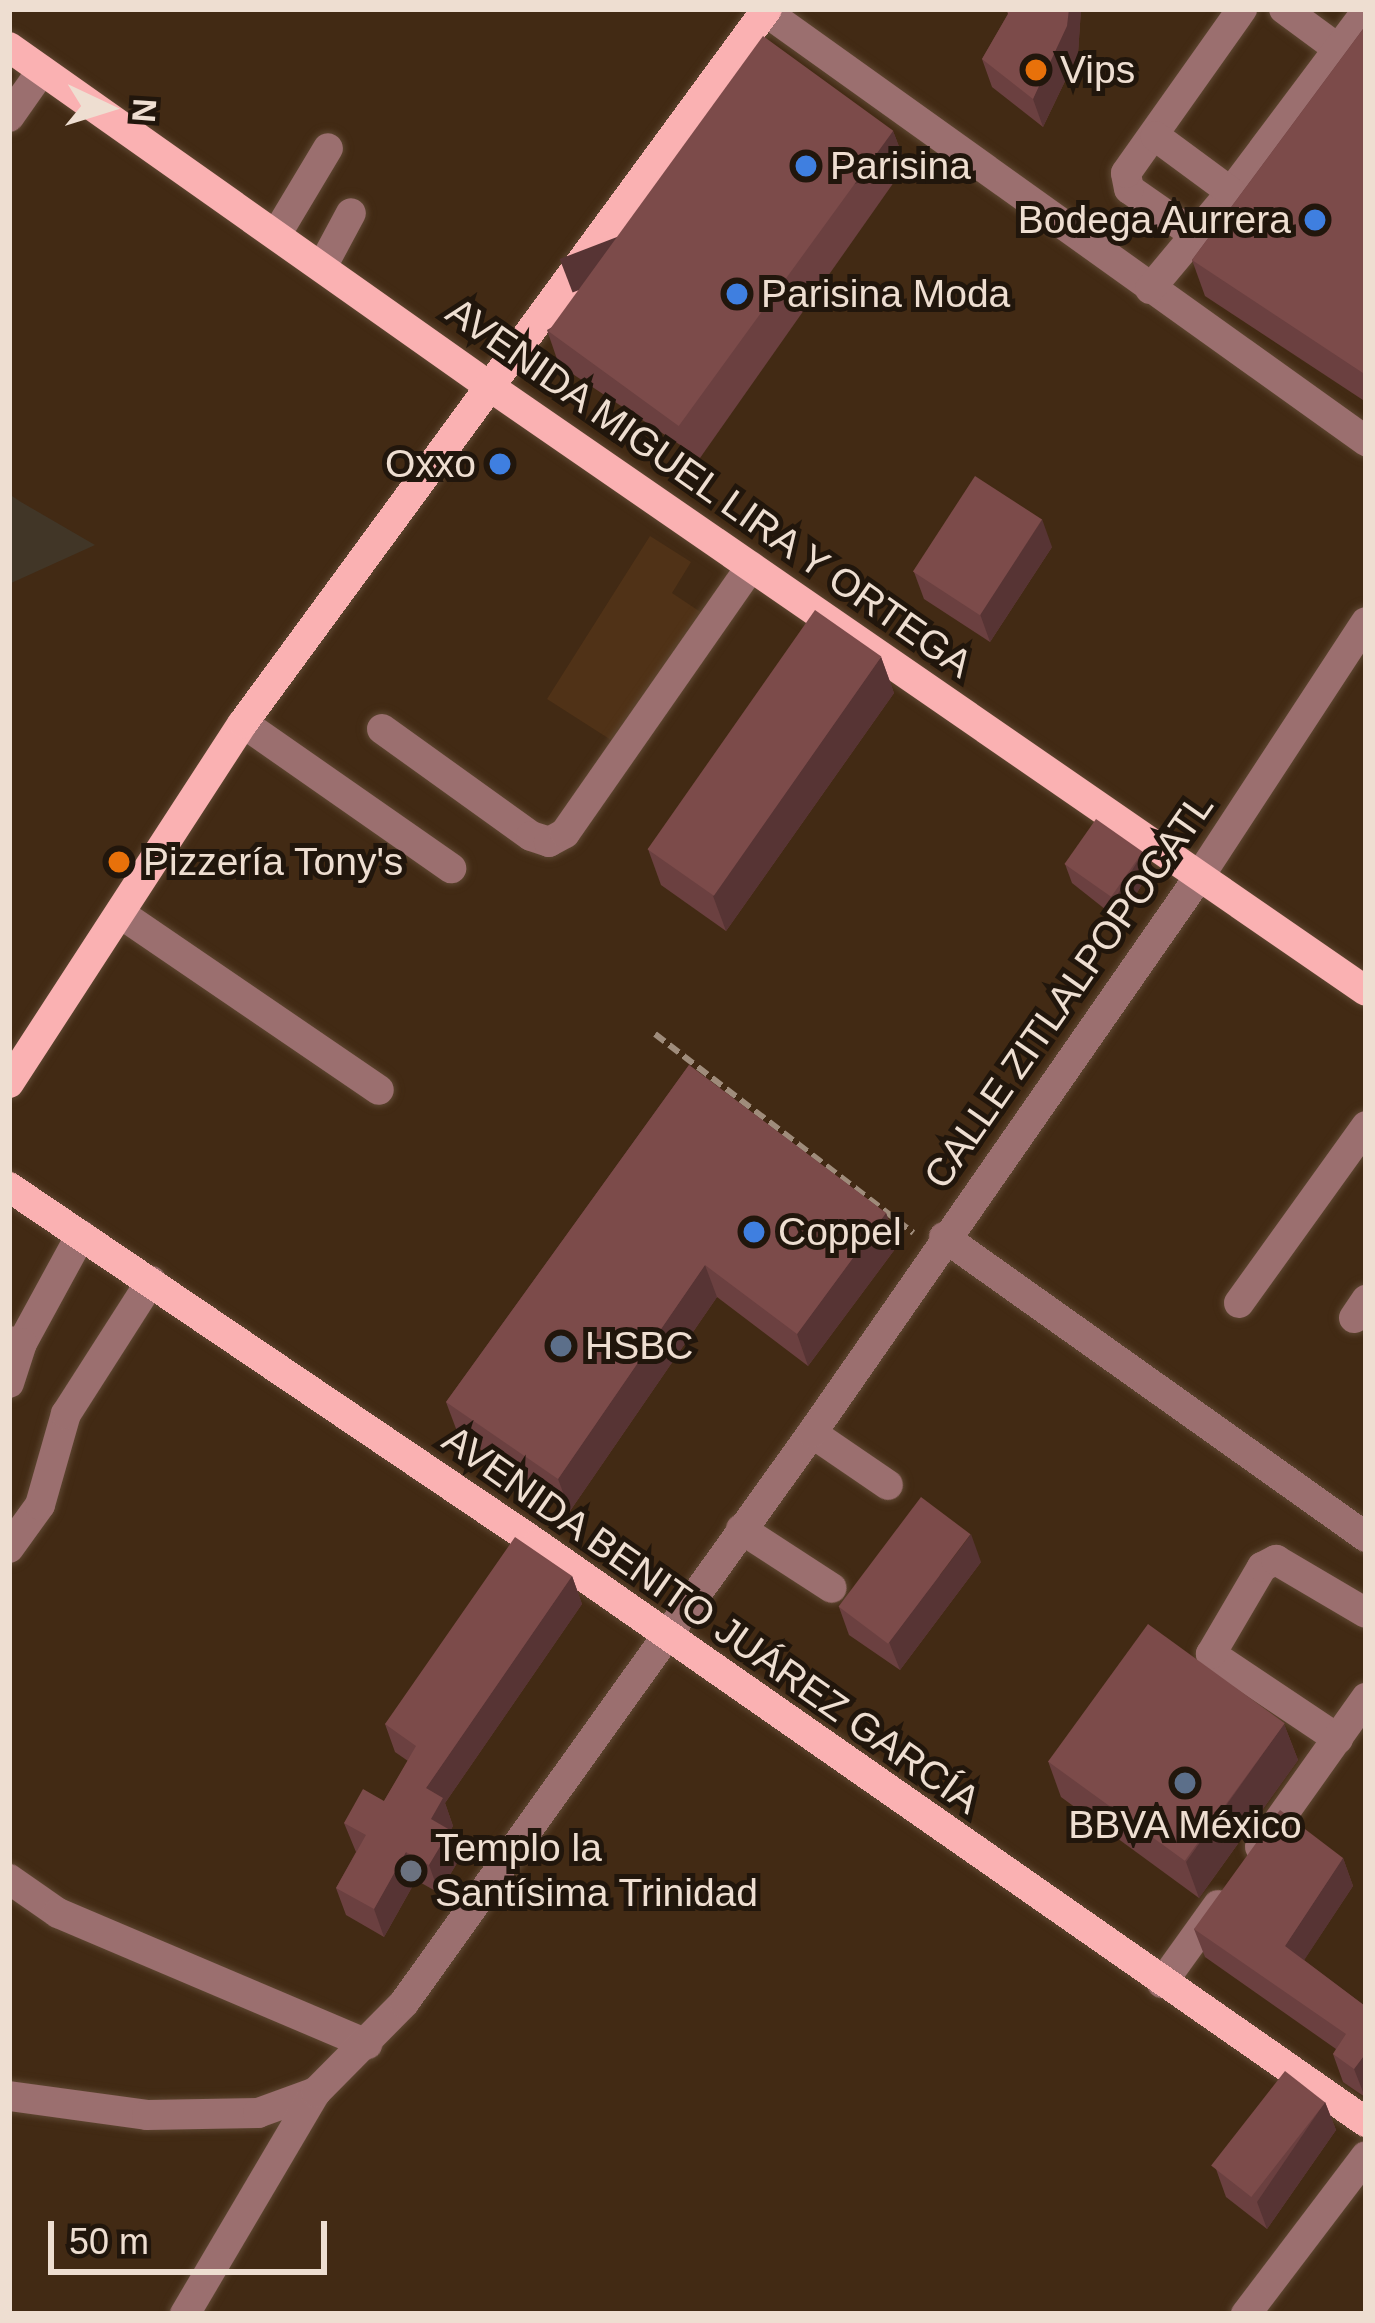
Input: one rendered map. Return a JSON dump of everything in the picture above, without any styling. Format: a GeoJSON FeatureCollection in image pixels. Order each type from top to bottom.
{"type":"FeatureCollection","features":[{"type":"Feature","properties":{"kind":"main road"},"geometry":{"type":"LineString","coordinates":[[9,1084],[243,723],[764,10]]}},
{"type":"Feature","properties":{"kind":"main road","name":"AVENIDA MIGUEL LIRA Y ORTEGA"},"geometry":{"type":"LineString","coordinates":[[9,47],[489,386],[1366,991]]}},
{"type":"Feature","properties":{"kind":"main road","name":"AVENIDA BENITO JUÁREZ GARCÍA"},"geometry":{"type":"LineString","coordinates":[[9,1186],[665,1633],[1366,2122]]}},
{"type":"Feature","properties":{"kind":"street"},"geometry":{"type":"LineString","coordinates":[[1196,235],[1124,184],[1126,172],[1242,9]]}},
{"type":"Feature","properties":{"kind":"street"},"geometry":{"type":"LineString","coordinates":[[1284,9],[1337,48]]}},
{"type":"Feature","properties":{"kind":"street"},"geometry":{"type":"LineString","coordinates":[[764,10],[1366,441]]}},
{"type":"Feature","properties":{"kind":"street"},"geometry":{"type":"LineString","coordinates":[[1150,289],[1231,192],[1366,12]]}},
{"type":"Feature","properties":{"kind":"street"},"geometry":{"type":"LineString","coordinates":[[9,117],[42,70]]}},
{"type":"Feature","properties":{"kind":"street"},"geometry":{"type":"LineString","coordinates":[[1155,136],[1231,192]]}},
{"type":"Feature","properties":{"kind":"street"},"geometry":{"type":"LineString","coordinates":[[276,235],[328,148]]}},
{"type":"Feature","properties":{"kind":"street"},"geometry":{"type":"LineString","coordinates":[[322,267],[351,213]]}},
{"type":"Feature","properties":{"kind":"street"},"geometry":{"type":"LineString","coordinates":[[382,729],[531,836],[549,842],[565,833],[751,566]]}},
{"type":"Feature","properties":{"kind":"street","name":"CALLE ZITLALPOPOCATL"},"geometry":{"type":"LineString","coordinates":[[316,2092],[404,2003],[812,1433],[1202,874],[1366,622]]}},
{"type":"Feature","properties":{"kind":"street"},"geometry":{"type":"LineString","coordinates":[[243,723],[451,868]]}},
{"type":"Feature","properties":{"kind":"street"},"geometry":{"type":"LineString","coordinates":[[121,914],[379,1090]]}},
{"type":"Feature","properties":{"kind":"street"},"geometry":{"type":"LineString","coordinates":[[1240,1303],[1366,1126]]}},
{"type":"Feature","properties":{"kind":"street"},"geometry":{"type":"LineString","coordinates":[[9,1383],[15,1342],[82,1234]]}},
{"type":"Feature","properties":{"kind":"street"},"geometry":{"type":"LineString","coordinates":[[940,1244],[1366,1538]]}},
{"type":"Feature","properties":{"kind":"street"},"geometry":{"type":"LineString","coordinates":[[9,1548],[40,1505],[66,1414],[151,1281]]}},
{"type":"Feature","properties":{"kind":"street"},"geometry":{"type":"LineString","coordinates":[[812,1433],[888,1485]]}},
{"type":"Feature","properties":{"kind":"street"},"geometry":{"type":"LineString","coordinates":[[741,1528],[832,1588]]}},
{"type":"Feature","properties":{"kind":"street"},"geometry":{"type":"LineString","coordinates":[[1338,1739],[1211,1654],[1262,1567],[1276,1560],[1366,1613]]}},
{"type":"Feature","properties":{"kind":"street"},"geometry":{"type":"LineString","coordinates":[[1162,1983],[1366,1698]]}},
{"type":"Feature","properties":{"kind":"street"},"geometry":{"type":"LineString","coordinates":[[9,1879],[58,1913],[367,2044]]}},
{"type":"Feature","properties":{"kind":"street"},"geometry":{"type":"LineString","coordinates":[[9,2096],[147,2115],[258,2113],[316,2092]]}},
{"type":"Feature","properties":{"kind":"street"},"geometry":{"type":"LineString","coordinates":[[185,2314],[316,2092]]}},
{"type":"Feature","properties":{"kind":"street"},"geometry":{"type":"LineString","coordinates":[[1246,2314],[1366,2156]]}},
{"type":"Feature","properties":{"kind":"path"},"geometry":{"type":"LineString","coordinates":[[655,1034],[940,1244]]}},
{"type":"Feature","properties":{"kind":"shaded area"},"geometry":{"type":"Polygon","coordinates":[[[9,494],[21,502],[95,545],[9,584],[9,494]]]}},
{"type":"Feature","properties":{"kind":"shaded area"},"geometry":{"type":"Polygon","coordinates":[[[650,536],[691,562],[672,593],[705,615],[622,747],[547,699],[650,536]]]}},
{"type":"Feature","properties":{"kind":"building"},"geometry":{"type":"Polygon","coordinates":[[[1007,9],[1069,9],[1067,26],[1033,99],[982,59],[1007,9]]]}},
{"type":"Feature","properties":{"kind":"building","name":"Bodega Aurrera"},"geometry":{"type":"Polygon","coordinates":[[[1366,25],[1366,375],[1192,260],[1366,25]]]}},
{"type":"Feature","properties":{"kind":"building"},"geometry":{"type":"Polygon","coordinates":[[[763,36],[893,131],[679,426],[548,331],[763,36]]]}},
{"type":"Feature","properties":{"kind":"building"},"geometry":{"type":"Polygon","coordinates":[[[975,476],[1042,520],[980,615],[913,572],[975,476]]]}},
{"type":"Feature","properties":{"kind":"building"},"geometry":{"type":"Polygon","coordinates":[[[815,610],[881,656],[714,896],[648,849],[815,610]]]}},
{"type":"Feature","properties":{"kind":"building"},"geometry":{"type":"Polygon","coordinates":[[[1096,819],[1143,852],[1111,897],[1064,864],[1096,819]]]}},
{"type":"Feature","properties":{"kind":"building"},"geometry":{"type":"Polygon","coordinates":[[[689,1065],[886,1213],[797,1334],[705,1265],[558,1479],[446,1402],[689,1065]]]}},
{"type":"Feature","properties":{"kind":"building"},"geometry":{"type":"Polygon","coordinates":[[[921,1497],[971,1534],[888,1644],[839,1606],[921,1497]]]}},
{"type":"Feature","properties":{"kind":"building"},"geometry":{"type":"Polygon","coordinates":[[[515,1537],[572,1576],[426,1788],[443,1798],[431,1819],[450,1830],[429,1865],[406,1852],[374,1909],[336,1888],[366,1835],[344,1823],[363,1789],[384,1801],[416,1746],[385,1724],[515,1537]]]}},
{"type":"Feature","properties":{"kind":"building","name":"BBVA México"},"geometry":{"type":"Polygon","coordinates":[[[1148,1624],[1285,1723],[1185,1861],[1048,1762],[1148,1624]]]}},
{"type":"Feature","properties":{"kind":"building"},"geometry":{"type":"Polygon","coordinates":[[[1280,1810],[1343,1858],[1285,1946],[1366,2004],[1366,2053],[1354,2069],[1333,2054],[1346,2034],[1194,1929],[1280,1810]]]}},
{"type":"Feature","properties":{"kind":"building"},"geometry":{"type":"Polygon","coordinates":[[[1285,2071],[1325,2102],[1251,2197],[1211,2166],[1285,2071]]]}},
{"type":"Feature","properties":{"kind":"place","name":"Vips"},"geometry":{"type":"Point","coordinates":[1036,70]}},
{"type":"Feature","properties":{"kind":"place","name":"Parisina"},"geometry":{"type":"Point","coordinates":[806,166]}},
{"type":"Feature","properties":{"kind":"place","name":"Bodega Aurrera"},"geometry":{"type":"Point","coordinates":[1315,220]}},
{"type":"Feature","properties":{"kind":"place","name":"Parisina Moda"},"geometry":{"type":"Point","coordinates":[737,294]}},
{"type":"Feature","properties":{"kind":"place","name":"Oxxo"},"geometry":{"type":"Point","coordinates":[500,464]}},
{"type":"Feature","properties":{"kind":"place","name":"Pizzería Tony's"},"geometry":{"type":"Point","coordinates":[119,862]}},
{"type":"Feature","properties":{"kind":"place","name":"Coppel"},"geometry":{"type":"Point","coordinates":[754,1232]}},
{"type":"Feature","properties":{"kind":"place","name":"HSBC"},"geometry":{"type":"Point","coordinates":[561,1346]}},
{"type":"Feature","properties":{"kind":"place","name":"BBVA México"},"geometry":{"type":"Point","coordinates":[1185,1783]}},
{"type":"Feature","properties":{"kind":"place","name":"Templo la Santísima Trinidad"},"geometry":{"type":"Point","coordinates":[411,1871]}}]}
